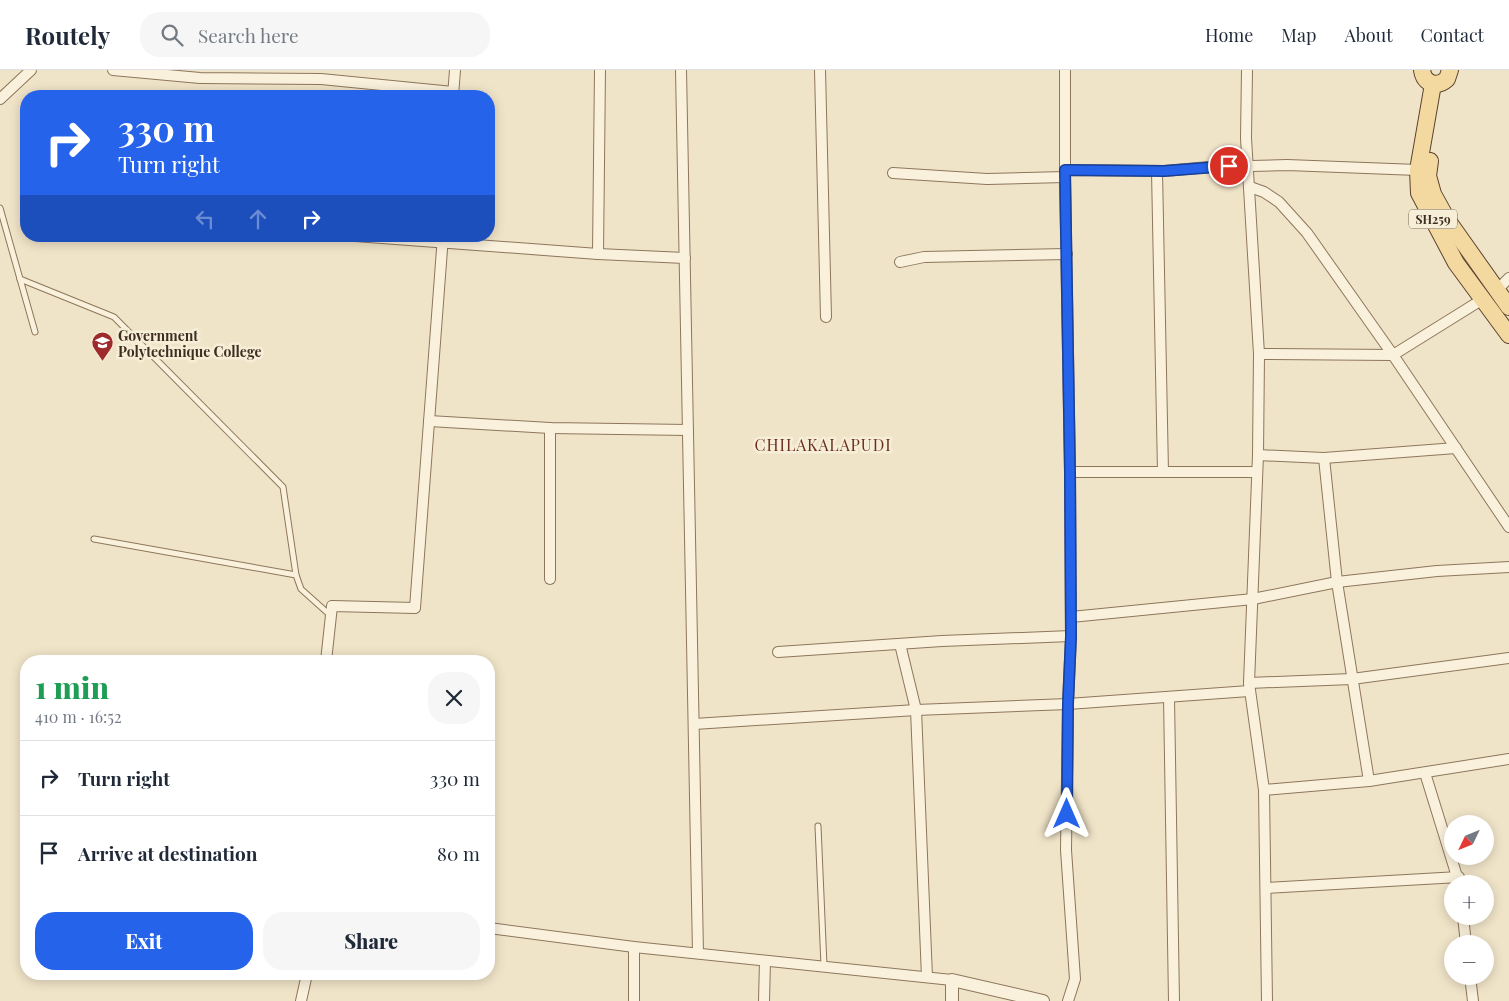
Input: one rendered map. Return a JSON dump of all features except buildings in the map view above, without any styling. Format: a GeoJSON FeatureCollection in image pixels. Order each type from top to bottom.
{"type":"FeatureCollection","features":[{"type":"Feature","properties":{"kind":"main road"},"geometry":{"type":"LineString","coordinates":[[1422,70],[1425,80],[1435,84],[1447,79],[1450,70]]}},
{"type":"Feature","properties":{"kind":"main road","name":"SH259"},"geometry":{"type":"LineString","coordinates":[[1435,84],[1418,170],[1419,193],[1456,263],[1509,335]]}},
{"type":"Feature","properties":{"kind":"main road","name":"SH259"},"geometry":{"type":"LineString","coordinates":[[1435,84],[1428,176],[1433,194],[1448,221],[1509,307]]}},
{"type":"Feature","properties":{"kind":"street"},"geometry":{"type":"LineString","coordinates":[[0,99],[31,70]]}},
{"type":"Feature","properties":{"kind":"street"},"geometry":{"type":"LineString","coordinates":[[112,70],[156,72],[200,78],[310,74],[424,90]]}},
{"type":"Feature","properties":{"kind":"street"},"geometry":{"type":"LineString","coordinates":[[453,90],[455,70]]}},
{"type":"Feature","properties":{"kind":"street"},"geometry":{"type":"LineString","coordinates":[[598,254],[600,70]]}},
{"type":"Feature","properties":{"kind":"street"},"geometry":{"type":"LineString","coordinates":[[681,70],[698,953]]}},
{"type":"Feature","properties":{"kind":"street"},"geometry":{"type":"LineString","coordinates":[[820,70],[826,317]]}},
{"type":"Feature","properties":{"kind":"street"},"geometry":{"type":"LineString","coordinates":[[1066,70],[1065,174],[1071,617],[1066,850],[1075,979],[1068,1001]]}},
{"type":"Feature","properties":{"kind":"street"},"geometry":{"type":"LineString","coordinates":[[1247,70],[1246,138],[1259,354],[1258,455],[1249,687],[1264,790],[1267,1001]]}},
{"type":"Feature","properties":{"kind":"street"},"geometry":{"type":"LineString","coordinates":[[893,173],[986,179],[1248,166],[1418,170]]}},
{"type":"Feature","properties":{"kind":"street"},"geometry":{"type":"LineString","coordinates":[[1157,171],[1164,472]]}},
{"type":"Feature","properties":{"kind":"street"},"geometry":{"type":"LineString","coordinates":[[1250,187],[1264,192],[1279,202],[1298,221],[1393,355],[1509,527]]}},
{"type":"Feature","properties":{"kind":"street"},"geometry":{"type":"LineString","coordinates":[[327,655],[332,606],[415,608],[442,242]]}},
{"type":"Feature","properties":{"kind":"street"},"geometry":{"type":"LineString","coordinates":[[464,242],[598,254],[685,258]]}},
{"type":"Feature","properties":{"kind":"street"},"geometry":{"type":"LineString","coordinates":[[900,262],[924,257],[1067,254]]}},
{"type":"Feature","properties":{"kind":"street"},"geometry":{"type":"LineString","coordinates":[[1497,290],[1509,278]]}},
{"type":"Feature","properties":{"kind":"street"},"geometry":{"type":"LineString","coordinates":[[1259,354],[1393,355],[1483,299]]}},
{"type":"Feature","properties":{"kind":"street"},"geometry":{"type":"LineString","coordinates":[[429,421],[550,428],[688,430]]}},
{"type":"Feature","properties":{"kind":"street"},"geometry":{"type":"LineString","coordinates":[[550,428],[550,579]]}},
{"type":"Feature","properties":{"kind":"street"},"geometry":{"type":"LineString","coordinates":[[1258,455],[1324,458],[1456,448]]}},
{"type":"Feature","properties":{"kind":"street"},"geometry":{"type":"LineString","coordinates":[[1324,458],[1337,582],[1369,781]]}},
{"type":"Feature","properties":{"kind":"street"},"geometry":{"type":"LineString","coordinates":[[1070,472],[1257,472]]}},
{"type":"Feature","properties":{"kind":"street"},"geometry":{"type":"LineString","coordinates":[[1071,617],[1253,599],[1337,582],[1437,571],[1509,566]]}},
{"type":"Feature","properties":{"kind":"street"},"geometry":{"type":"LineString","coordinates":[[778,652],[1071,636]]}},
{"type":"Feature","properties":{"kind":"street"},"geometry":{"type":"LineString","coordinates":[[900,644],[916,710],[927,977]]}},
{"type":"Feature","properties":{"kind":"street"},"geometry":{"type":"LineString","coordinates":[[694,724],[1169,697],[1249,687],[1352,679],[1509,658]]}},
{"type":"Feature","properties":{"kind":"street"},"geometry":{"type":"LineString","coordinates":[[1169,697],[1174,1001]]}},
{"type":"Feature","properties":{"kind":"street"},"geometry":{"type":"LineString","coordinates":[[1264,790],[1369,781],[1509,760]]}},
{"type":"Feature","properties":{"kind":"street"},"geometry":{"type":"LineString","coordinates":[[1425,772],[1457,875]]}},
{"type":"Feature","properties":{"kind":"street"},"geometry":{"type":"LineString","coordinates":[[1266,888],[1444,881]]}},
{"type":"Feature","properties":{"kind":"street"},"geometry":{"type":"LineString","coordinates":[[495,929],[634,947],[952,980],[1043,1001]]}},
{"type":"Feature","properties":{"kind":"street"},"geometry":{"type":"LineString","coordinates":[[634,947],[634,1001]]}},
{"type":"Feature","properties":{"kind":"street"},"geometry":{"type":"LineString","coordinates":[[764,1001],[765,961]]}},
{"type":"Feature","properties":{"kind":"street"},"geometry":{"type":"LineString","coordinates":[[301,1001],[306,980]]}},
{"type":"Feature","properties":{"kind":"street"},"geometry":{"type":"LineString","coordinates":[[952,980],[952,1001]]}},
{"type":"Feature","properties":{"kind":"street"},"geometry":{"type":"LineString","coordinates":[[1471,985],[1473,1001]]}},
{"type":"Feature","properties":{"kind":"lane"},"geometry":{"type":"LineString","coordinates":[[0,208],[35,332]]}},
{"type":"Feature","properties":{"kind":"lane"},"geometry":{"type":"LineString","coordinates":[[20,279],[114,317],[283,487],[296,575],[301,588],[330,615]]}},
{"type":"Feature","properties":{"kind":"lane"},"geometry":{"type":"LineString","coordinates":[[94,540],[296,575]]}},
{"type":"Feature","properties":{"kind":"lane"},"geometry":{"type":"LineString","coordinates":[[818,826],[824,967]]}},
{"type":"Feature","properties":{"kind":"place","name":"Government Polytechnique College"},"geometry":{"type":"Point","coordinates":[102,362]}},
{"type":"Feature","properties":{"kind":"district","name":"CHILAKALAPUDI"},"geometry":{"type":"Point","coordinates":[823,444]}},
{"type":"Feature","properties":{"kind":"route"},"geometry":{"type":"LineString","coordinates":[[1067,814],[1071,636],[1068,280],[1065,170],[1164,171],[1229,166]]}}]}
